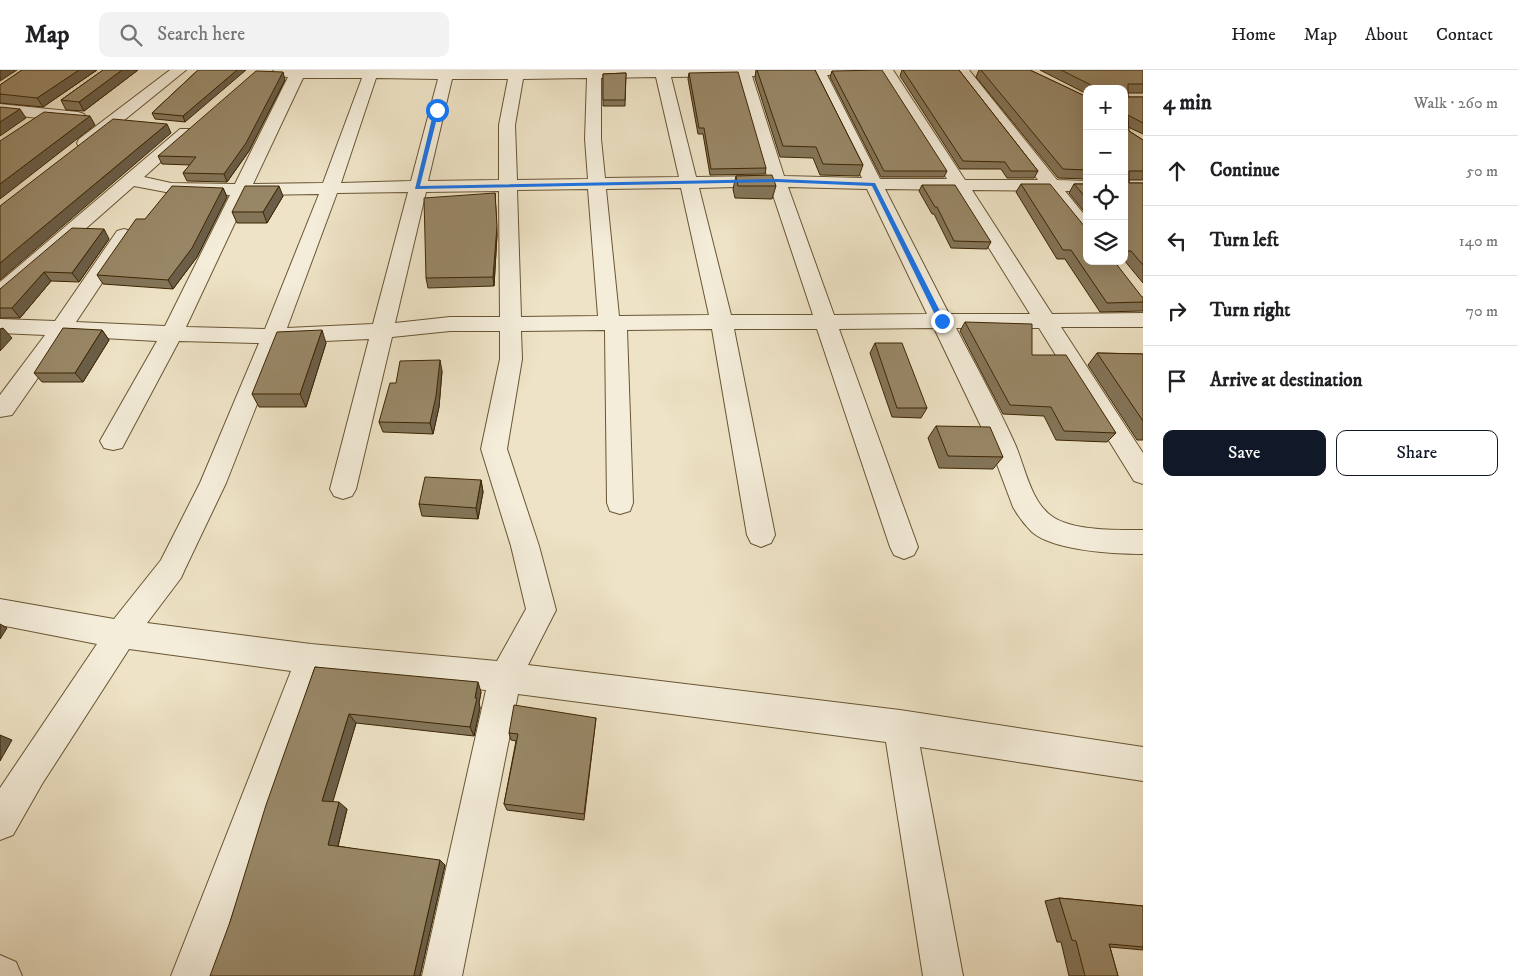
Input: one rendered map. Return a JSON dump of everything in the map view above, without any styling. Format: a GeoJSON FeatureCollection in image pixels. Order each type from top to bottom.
{"type":"FeatureCollection","features":[{"type":"Feature","properties":{"kind":"street"},"geometry":{"type":"LineString","coordinates":[[75,150],[179,70]]}},
{"type":"Feature","properties":{"kind":"street"},"geometry":{"type":"LineString","coordinates":[[743,70],[777,181],[904,547]]}},
{"type":"Feature","properties":{"kind":"street"},"geometry":{"type":"LineString","coordinates":[[817,70],[1002,443],[1027,507],[1043,525],[1069,536],[1118,542],[1143,542]]}},
{"type":"Feature","properties":{"kind":"street"},"geometry":{"type":"LineString","coordinates":[[264,73],[880,70]]}},
{"type":"Feature","properties":{"kind":"street"},"geometry":{"type":"LineString","coordinates":[[886,70],[1047,320],[1143,474]]}},
{"type":"Feature","properties":{"kind":"street"},"geometry":{"type":"LineString","coordinates":[[891,70],[900,70]]}},
{"type":"Feature","properties":{"kind":"street"},"geometry":{"type":"LineString","coordinates":[[662,71],[722,323],[761,535]]}},
{"type":"Feature","properties":{"kind":"street"},"geometry":{"type":"LineString","coordinates":[[955,71],[980,71]]}},
{"type":"Feature","properties":{"kind":"street"},"geometry":{"type":"LineString","coordinates":[[955,71],[1083,225]]}},
{"type":"Feature","properties":{"kind":"street"},"geometry":{"type":"LineString","coordinates":[[0,822],[30,772],[121,634],[171,569],[213,483],[273,336],[330,188],[370,72]]}},
{"type":"Feature","properties":{"kind":"street"},"geometry":{"type":"LineString","coordinates":[[342,490],[446,72]]}},
{"type":"Feature","properties":{"kind":"street"},"geometry":{"type":"LineString","coordinates":[[442,976],[505,677],[541,610],[525,546],[494,449],[510,360],[507,125],[517,72]]}},
{"type":"Feature","properties":{"kind":"street"},"geometry":{"type":"LineString","coordinates":[[594,72],[593,139],[612,324],[620,503]]}},
{"type":"Feature","properties":{"kind":"street"},"geometry":{"type":"LineString","coordinates":[[113,441],[172,334],[297,74]]}},
{"type":"Feature","properties":{"kind":"street"},"geometry":{"type":"LineString","coordinates":[[30,124],[62,103]]}},
{"type":"Feature","properties":{"kind":"street"},"geometry":{"type":"LineString","coordinates":[[0,109],[132,123]]}},
{"type":"Feature","properties":{"kind":"street"},"geometry":{"type":"LineString","coordinates":[[0,293],[194,126],[171,127]]}},
{"type":"Feature","properties":{"kind":"street"},"geometry":{"type":"LineString","coordinates":[[130,180],[171,188],[210,190],[688,184],[777,181],[1083,186]]}},
{"type":"Feature","properties":{"kind":"street"},"geometry":{"type":"LineString","coordinates":[[3,409],[124,235]]}},
{"type":"Feature","properties":{"kind":"street"},"geometry":{"type":"LineString","coordinates":[[0,326],[172,334],[273,336],[383,331],[450,324],[1143,320]]}},
{"type":"Feature","properties":{"kind":"street"},"geometry":{"type":"LineString","coordinates":[[0,612],[121,634],[311,659],[505,677],[900,727],[1143,764]]}},
{"type":"Feature","properties":{"kind":"street"},"geometry":{"type":"LineString","coordinates":[[191,976],[311,659]]}},
{"type":"Feature","properties":{"kind":"street"},"geometry":{"type":"LineString","coordinates":[[900,727],[943,976]]}},
{"type":"Feature","properties":{"kind":"building"},"geometry":{"type":"Polygon","coordinates":[[[22,70],[79,70],[37,98],[0,94],[0,85],[22,70]]]}},
{"type":"Feature","properties":{"kind":"building"},"geometry":{"type":"Polygon","coordinates":[[[103,70],[122,70],[79,102],[61,100],[103,70]]]}},
{"type":"Feature","properties":{"kind":"building"},"geometry":{"type":"Polygon","coordinates":[[[198,70],[237,70],[183,116],[152,113],[198,70]]]}},
{"type":"Feature","properties":{"kind":"building"},"geometry":{"type":"Polygon","coordinates":[[[757,70],[815,70],[863,165],[823,164],[816,147],[783,146],[757,70]]]}},
{"type":"Feature","properties":{"kind":"building"},"geometry":{"type":"Polygon","coordinates":[[[882,70],[947,171],[884,171],[832,71],[882,70]]]}},
{"type":"Feature","properties":{"kind":"building"},"geometry":{"type":"Polygon","coordinates":[[[903,70],[959,70],[1038,171],[1011,171],[1005,162],[963,161],[903,70]]]}},
{"type":"Feature","properties":{"kind":"building"},"geometry":{"type":"Polygon","coordinates":[[[981,70],[1030,70],[1083,95],[1083,170],[1063,169],[981,70]]]}},
{"type":"Feature","properties":{"kind":"building"},"geometry":{"type":"Polygon","coordinates":[[[1061,70],[1143,70],[1143,84],[1091,85],[1061,70]]]}},
{"type":"Feature","properties":{"kind":"building"},"geometry":{"type":"Polygon","coordinates":[[[256,71],[283,72],[246,143],[224,174],[183,173],[196,157],[158,156],[256,71]]]}},
{"type":"Feature","properties":{"kind":"building"},"geometry":{"type":"Polygon","coordinates":[[[738,72],[766,168],[711,169],[704,128],[699,128],[689,73],[738,72]]]}},
{"type":"Feature","properties":{"kind":"building"},"geometry":{"type":"Polygon","coordinates":[[[626,73],[625,100],[603,100],[603,74],[626,73]]]}},
{"type":"Feature","properties":{"kind":"building"},"geometry":{"type":"Polygon","coordinates":[[[1128,97],[1143,97],[1143,123],[1128,115],[1128,97]]]}},
{"type":"Feature","properties":{"kind":"building"},"geometry":{"type":"Polygon","coordinates":[[[0,107],[20,109],[0,122],[0,107]]]}},
{"type":"Feature","properties":{"kind":"building"},"geometry":{"type":"Polygon","coordinates":[[[44,112],[90,116],[0,184],[0,141],[44,112]]]}},
{"type":"Feature","properties":{"kind":"building"},"geometry":{"type":"Polygon","coordinates":[[[1128,115],[1129,131],[1143,140],[1143,171],[1129,171],[1129,183],[1143,183],[1143,265],[1131,251],[1128,251],[1128,115]]]}},
{"type":"Feature","properties":{"kind":"building"},"geometry":{"type":"Polygon","coordinates":[[[113,119],[167,124],[0,263],[0,206],[113,119]]]}},
{"type":"Feature","properties":{"kind":"building"},"geometry":{"type":"Polygon","coordinates":[[[772,175],[776,186],[738,186],[736,176],[772,175]]]}},
{"type":"Feature","properties":{"kind":"building"},"geometry":{"type":"Polygon","coordinates":[[[1021,184],[1050,184],[1083,225],[1083,265],[1117,265],[1143,297],[1143,302],[1107,303],[1071,250],[1063,250],[1021,184]]]}},
{"type":"Feature","properties":{"kind":"building"},"geometry":{"type":"Polygon","coordinates":[[[1074,184],[1083,184],[1083,194],[1074,184]]]}},
{"type":"Feature","properties":{"kind":"building"},"geometry":{"type":"Polygon","coordinates":[[[922,185],[955,185],[991,242],[954,241],[937,207],[935,207],[922,185]]]}},
{"type":"Feature","properties":{"kind":"building"},"geometry":{"type":"Polygon","coordinates":[[[172,186],[223,188],[192,248],[168,280],[97,275],[136,219],[145,219],[172,186]]]}},
{"type":"Feature","properties":{"kind":"building"},"geometry":{"type":"Polygon","coordinates":[[[245,186],[279,186],[263,212],[232,212],[245,186]]]}},
{"type":"Feature","properties":{"kind":"building"},"geometry":{"type":"Polygon","coordinates":[[[495,193],[497,226],[493,277],[426,278],[424,198],[495,193]]]}},
{"type":"Feature","properties":{"kind":"building"},"geometry":{"type":"Polygon","coordinates":[[[72,228],[104,229],[72,273],[44,272],[12,308],[0,308],[0,289],[72,228]]]}},
{"type":"Feature","properties":{"kind":"building"},"geometry":{"type":"Polygon","coordinates":[[[965,322],[1032,324],[1032,355],[1066,355],[1116,433],[1064,431],[1051,407],[1010,405],[965,322]]]}},
{"type":"Feature","properties":{"kind":"building"},"geometry":{"type":"Polygon","coordinates":[[[63,328],[102,330],[75,373],[34,373],[63,328]]]}},
{"type":"Feature","properties":{"kind":"building"},"geometry":{"type":"Polygon","coordinates":[[[322,330],[300,394],[252,394],[277,332],[322,330]]]}},
{"type":"Feature","properties":{"kind":"building"},"geometry":{"type":"Polygon","coordinates":[[[875,343],[902,343],[927,408],[897,408],[875,343]]]}},
{"type":"Feature","properties":{"kind":"building"},"geometry":{"type":"Polygon","coordinates":[[[1097,353],[1143,354],[1143,421],[1097,353]]]}},
{"type":"Feature","properties":{"kind":"building"},"geometry":{"type":"Polygon","coordinates":[[[440,360],[436,396],[430,423],[379,422],[390,383],[396,383],[400,361],[440,360]]]}},
{"type":"Feature","properties":{"kind":"building"},"geometry":{"type":"Polygon","coordinates":[[[936,426],[990,427],[1003,457],[948,456],[936,426]]]}},
{"type":"Feature","properties":{"kind":"building"},"geometry":{"type":"Polygon","coordinates":[[[425,477],[481,480],[476,508],[419,504],[425,477]]]}},
{"type":"Feature","properties":{"kind":"building"},"geometry":{"type":"Polygon","coordinates":[[[315,667],[478,682],[475,698],[477,698],[470,727],[349,714],[322,801],[339,802],[328,845],[440,860],[414,976],[210,976],[230,922],[266,805],[315,667]]]}},
{"type":"Feature","properties":{"kind":"building"},"geometry":{"type":"Polygon","coordinates":[[[514,705],[596,718],[584,814],[504,804],[518,734],[509,733],[514,705]]]}},
{"type":"Feature","properties":{"kind":"building"},"geometry":{"type":"Polygon","coordinates":[[[1059,898],[1143,906],[1143,947],[1109,944],[1118,976],[1085,976],[1076,941],[1072,940],[1059,898]]]}},
{"type":"Feature","properties":{"kind":"route"},"geometry":{"type":"LineString","coordinates":[[437,110],[416,188],[777,181],[873,184],[942,321]]}}]}
